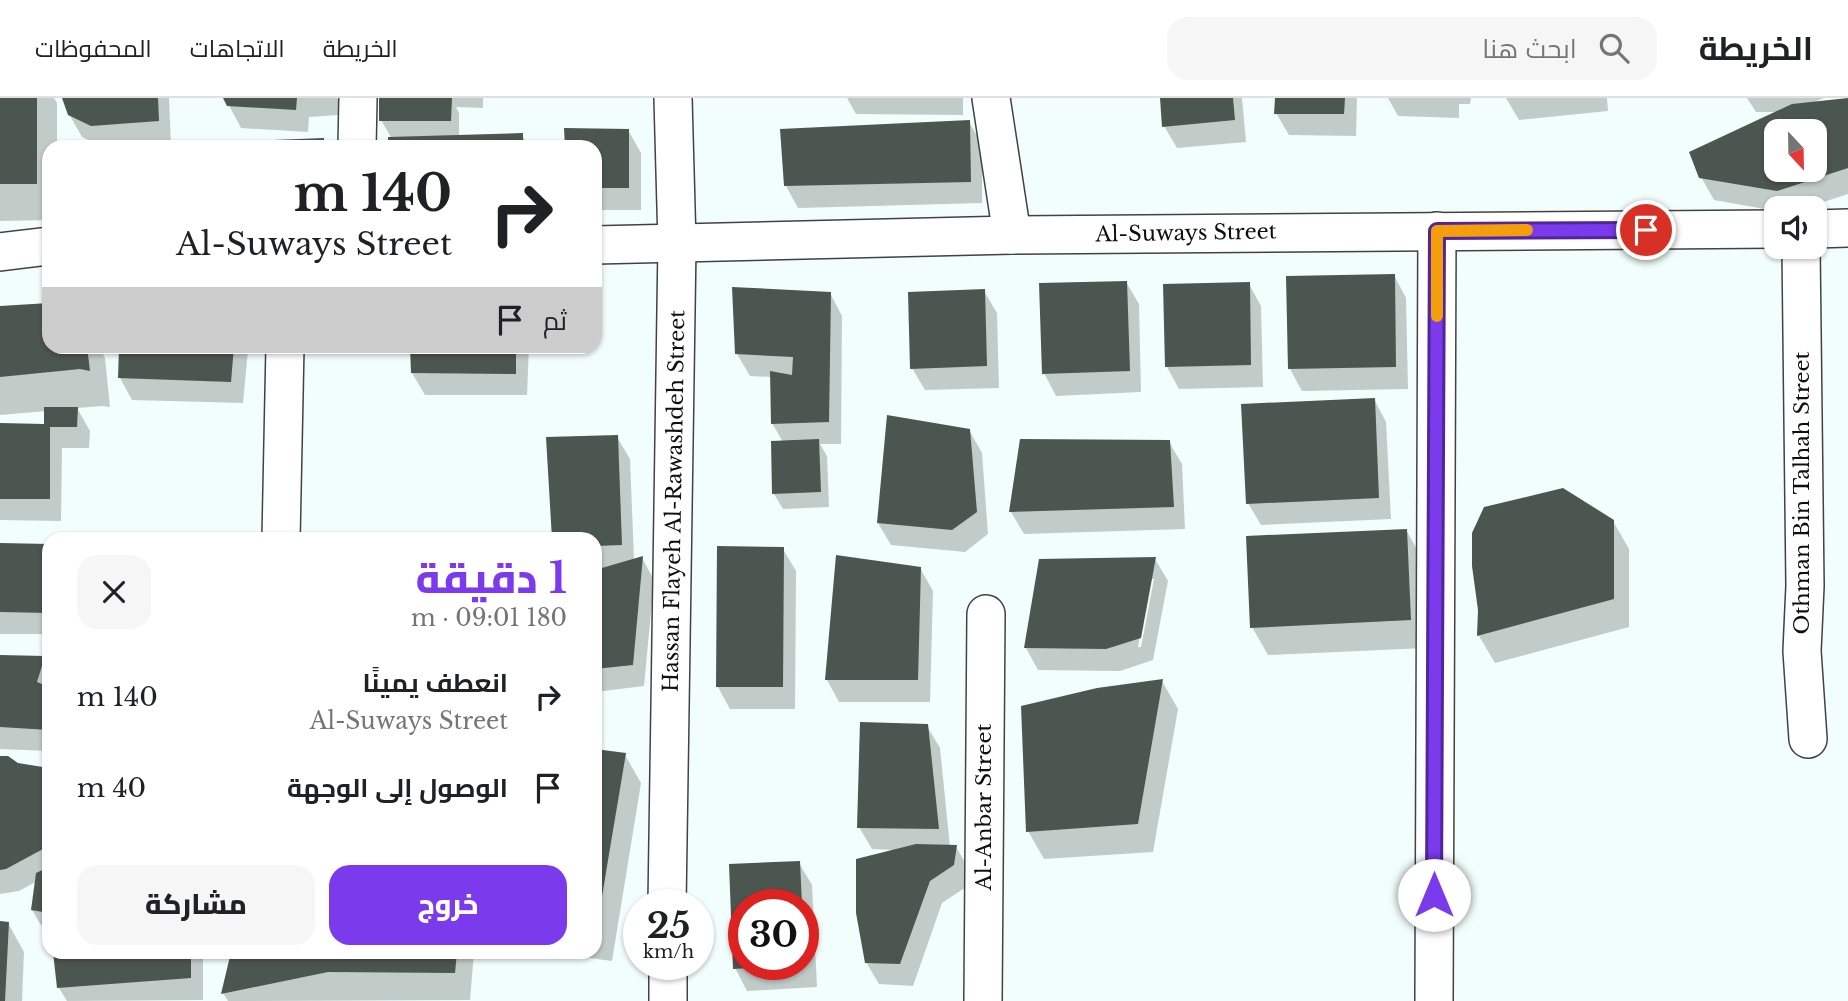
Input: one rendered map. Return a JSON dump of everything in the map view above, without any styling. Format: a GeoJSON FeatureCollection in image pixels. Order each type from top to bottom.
{"type":"FeatureCollection","features":[{"type":"Feature","properties":{"kind":"street"},"geometry":{"type":"LineString","coordinates":[[357,140],[358,98]]}},
{"type":"Feature","properties":{"kind":"street","name":"Hassan Flayeh Al-Rawashdeh Street"},"geometry":{"type":"LineString","coordinates":[[667,889],[677,244],[673,98]]}},
{"type":"Feature","properties":{"kind":"street"},"geometry":{"type":"LineString","coordinates":[[990,98],[1012,235]]}},
{"type":"Feature","properties":{"kind":"street"},"geometry":{"type":"LineString","coordinates":[[1827,229],[1848,228]]}},
{"type":"Feature","properties":{"kind":"street","name":"Al-Suways Street"},"geometry":{"type":"LineString","coordinates":[[602,246],[1012,235],[1764,229]]}},
{"type":"Feature","properties":{"kind":"street"},"geometry":{"type":"LineString","coordinates":[[1434,1001],[1437,231]]}},
{"type":"Feature","properties":{"kind":"street"},"geometry":{"type":"LineString","coordinates":[[0,252],[42,247]]}},
{"type":"Feature","properties":{"kind":"street","name":"Othman Bin Talhah Street"},"geometry":{"type":"LineString","coordinates":[[1801,259],[1805,586],[1802,652],[1808,739]]}},
{"type":"Feature","properties":{"kind":"street"},"geometry":{"type":"LineString","coordinates":[[281,532],[285,354]]}},
{"type":"Feature","properties":{"kind":"street","name":"Al-Anbar Street"},"geometry":{"type":"LineString","coordinates":[[983,1001],[986,614]]}},
{"type":"Feature","properties":{"kind":"street"},"geometry":{"type":"LineString","coordinates":[[668,980],[668,1001]]}},
{"type":"Feature","properties":{"kind":"building"},"geometry":{"type":"Polygon","coordinates":[[[0,98],[37,98],[37,184],[0,184],[0,98]]]}},
{"type":"Feature","properties":{"kind":"building"},"geometry":{"type":"Polygon","coordinates":[[[62,98],[158,98],[159,121],[91,126],[68,115],[62,98]]]}},
{"type":"Feature","properties":{"kind":"building"},"geometry":{"type":"Polygon","coordinates":[[[223,98],[297,98],[296,110],[227,106],[223,98]]]}},
{"type":"Feature","properties":{"kind":"building"},"geometry":{"type":"Polygon","coordinates":[[[379,98],[452,98],[451,121],[379,121],[379,98]]]}},
{"type":"Feature","properties":{"kind":"building"},"geometry":{"type":"Polygon","coordinates":[[[1160,98],[1233,98],[1235,120],[1162,127],[1160,98]]]}},
{"type":"Feature","properties":{"kind":"building"},"geometry":{"type":"Polygon","coordinates":[[[1275,98],[1345,98],[1344,114],[1274,114],[1275,98]]]}},
{"type":"Feature","properties":{"kind":"building"},"geometry":{"type":"Polygon","coordinates":[[[1848,98],[1848,168],[1827,175],[1827,119],[1764,119],[1764,182],[1805,182],[1777,191],[1699,178],[1689,152],[1792,104],[1848,98]]]}},
{"type":"Feature","properties":{"kind":"building"},"geometry":{"type":"Polygon","coordinates":[[[970,120],[971,182],[784,186],[780,129],[970,120]]]}},
{"type":"Feature","properties":{"kind":"building"},"geometry":{"type":"Polygon","coordinates":[[[564,128],[629,129],[629,188],[602,188],[602,140],[565,140],[564,128]]]}},
{"type":"Feature","properties":{"kind":"building"},"geometry":{"type":"Polygon","coordinates":[[[523,133],[523,140],[388,140],[388,137],[523,133]]]}},
{"type":"Feature","properties":{"kind":"building"},"geometry":{"type":"Polygon","coordinates":[[[324,138],[324,140],[273,140],[324,138]]]}},
{"type":"Feature","properties":{"kind":"building"},"geometry":{"type":"Polygon","coordinates":[[[1395,274],[1396,367],[1288,369],[1286,276],[1395,274]]]}},
{"type":"Feature","properties":{"kind":"building"},"geometry":{"type":"Polygon","coordinates":[[[1127,281],[1130,371],[1042,374],[1039,283],[1127,281]]]}},
{"type":"Feature","properties":{"kind":"building"},"geometry":{"type":"Polygon","coordinates":[[[1250,282],[1251,365],[1165,367],[1163,284],[1250,282]]]}},
{"type":"Feature","properties":{"kind":"building"},"geometry":{"type":"Polygon","coordinates":[[[732,287],[831,292],[829,422],[771,424],[770,371],[792,375],[793,357],[735,354],[732,287]]]}},
{"type":"Feature","properties":{"kind":"building"},"geometry":{"type":"Polygon","coordinates":[[[985,289],[987,366],[910,369],[908,292],[985,289]]]}},
{"type":"Feature","properties":{"kind":"building"},"geometry":{"type":"Polygon","coordinates":[[[42,303],[42,354],[88,354],[90,371],[80,369],[0,377],[0,306],[42,303]]]}},
{"type":"Feature","properties":{"kind":"building"},"geometry":{"type":"Polygon","coordinates":[[[119,354],[233,354],[231,382],[118,378],[119,354]]]}},
{"type":"Feature","properties":{"kind":"building"},"geometry":{"type":"Polygon","coordinates":[[[410,354],[516,354],[516,374],[411,373],[410,354]]]}},
{"type":"Feature","properties":{"kind":"building"},"geometry":{"type":"Polygon","coordinates":[[[1375,398],[1379,498],[1246,504],[1241,404],[1375,398]]]}},
{"type":"Feature","properties":{"kind":"building"},"geometry":{"type":"Polygon","coordinates":[[[44,407],[78,407],[77,427],[50,427],[50,499],[0,499],[0,423],[44,424],[44,407]]]}},
{"type":"Feature","properties":{"kind":"building"},"geometry":{"type":"Polygon","coordinates":[[[887,415],[970,429],[977,512],[952,530],[877,523],[887,415]]]}},
{"type":"Feature","properties":{"kind":"building"},"geometry":{"type":"Polygon","coordinates":[[[618,435],[622,545],[602,546],[602,532],[552,532],[546,437],[618,435]]]}},
{"type":"Feature","properties":{"kind":"building"},"geometry":{"type":"Polygon","coordinates":[[[819,439],[821,492],[772,494],[771,441],[819,439]]]}},
{"type":"Feature","properties":{"kind":"building"},"geometry":{"type":"Polygon","coordinates":[[[1020,439],[1170,440],[1174,507],[1009,512],[1020,439]]]}},
{"type":"Feature","properties":{"kind":"building"},"geometry":{"type":"Polygon","coordinates":[[[1563,488],[1614,520],[1614,599],[1477,636],[1478,610],[1472,566],[1472,533],[1484,507],[1563,488]]]}},
{"type":"Feature","properties":{"kind":"building"},"geometry":{"type":"Polygon","coordinates":[[[1407,529],[1411,620],[1250,628],[1246,536],[1407,529]]]}},
{"type":"Feature","properties":{"kind":"building"},"geometry":{"type":"Polygon","coordinates":[[[0,543],[42,544],[42,613],[0,612],[0,543]]]}},
{"type":"Feature","properties":{"kind":"building"},"geometry":{"type":"Polygon","coordinates":[[[717,546],[784,547],[783,687],[716,687],[717,546]]]}},
{"type":"Feature","properties":{"kind":"building"},"geometry":{"type":"Polygon","coordinates":[[[836,555],[921,567],[918,680],[825,680],[836,555]]]}},
{"type":"Feature","properties":{"kind":"building"},"geometry":{"type":"Polygon","coordinates":[[[643,556],[633,665],[602,668],[602,568],[643,556]]]}},
{"type":"Feature","properties":{"kind":"building"},"geometry":{"type":"Polygon","coordinates":[[[1156,557],[1141,638],[1106,649],[1024,648],[1039,559],[1156,557]]]}},
{"type":"Feature","properties":{"kind":"building"},"geometry":{"type":"Polygon","coordinates":[[[0,655],[42,656],[37,682],[42,684],[42,730],[0,727],[0,655]]]}},
{"type":"Feature","properties":{"kind":"building"},"geometry":{"type":"Polygon","coordinates":[[[1163,679],[1138,824],[1026,832],[1021,706],[1097,688],[1163,679]]]}},
{"type":"Feature","properties":{"kind":"building"},"geometry":{"type":"Polygon","coordinates":[[[860,722],[928,724],[939,829],[857,828],[860,722]]]}},
{"type":"Feature","properties":{"kind":"building"},"geometry":{"type":"Polygon","coordinates":[[[602,750],[626,753],[602,896],[602,750]]]}},
{"type":"Feature","properties":{"kind":"building"},"geometry":{"type":"Polygon","coordinates":[[[0,756],[8,756],[18,763],[42,767],[42,850],[0,870],[0,756]]]}},
{"type":"Feature","properties":{"kind":"building"},"geometry":{"type":"Polygon","coordinates":[[[916,844],[957,845],[954,865],[930,881],[900,964],[865,963],[856,913],[856,859],[916,844]]]}},
{"type":"Feature","properties":{"kind":"building"},"geometry":{"type":"Polygon","coordinates":[[[800,861],[801,889],[730,889],[729,864],[800,861]]]}},
{"type":"Feature","properties":{"kind":"building"},"geometry":{"type":"Polygon","coordinates":[[[42,870],[42,912],[31,910],[36,873],[42,870]]]}},
{"type":"Feature","properties":{"kind":"building"},"geometry":{"type":"Polygon","coordinates":[[[0,921],[9,922],[5,1001],[0,1001],[0,921]]]}},
{"type":"Feature","properties":{"kind":"building"},"geometry":{"type":"Polygon","coordinates":[[[54,959],[191,959],[191,978],[57,988],[54,959]]]}},
{"type":"Feature","properties":{"kind":"building"},"geometry":{"type":"Polygon","coordinates":[[[229,959],[456,959],[455,973],[328,972],[221,994],[229,959]]]}},
{"type":"Feature","properties":{"kind":"slow traffic"},"geometry":{"type":"LineString","coordinates":[[1437,316],[1437,231],[1527,230]]}},
{"type":"Feature","properties":{"kind":"route"},"geometry":{"type":"LineString","coordinates":[[1434,895],[1437,231],[1646,230]]}}]}
